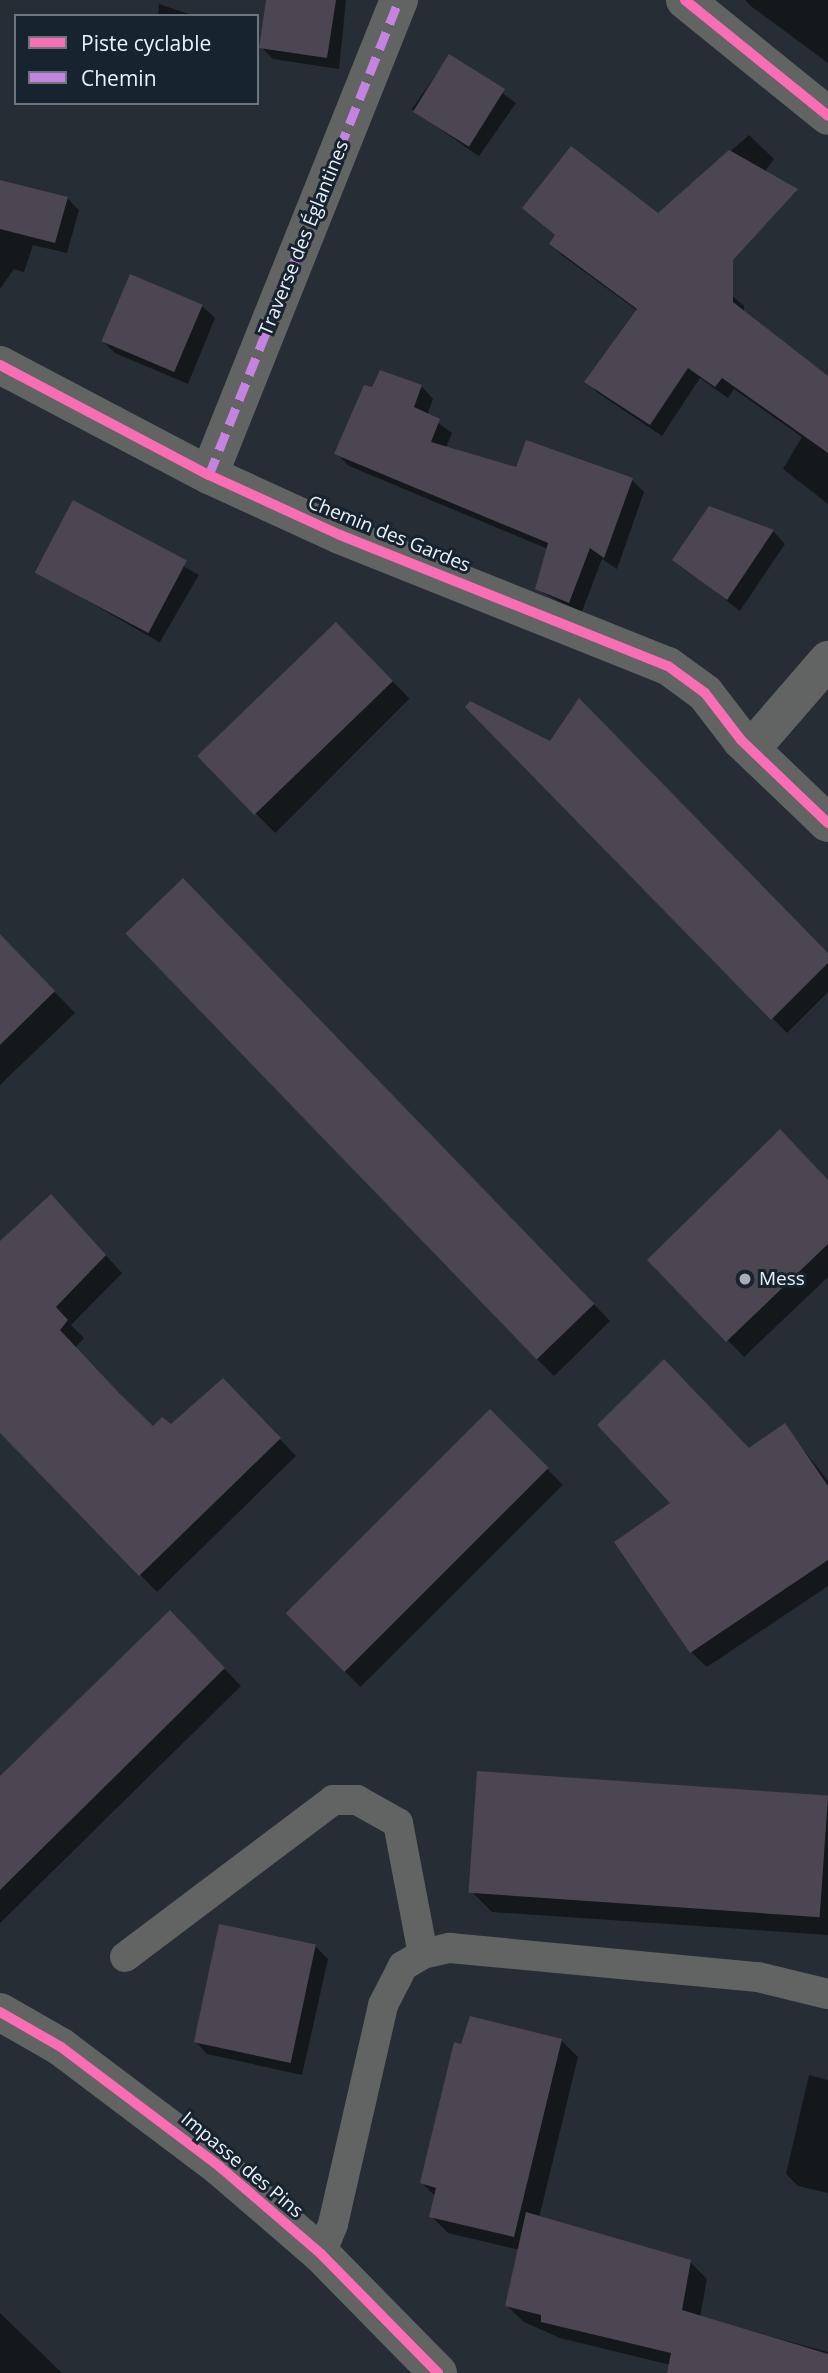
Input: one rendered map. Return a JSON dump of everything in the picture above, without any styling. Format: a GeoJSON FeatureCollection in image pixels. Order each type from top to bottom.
{"type":"FeatureCollection","features":[{"type":"Feature","properties":{"kind":"street","name":"Traverse des Églantines"},"geometry":{"type":"LineString","coordinates":[[209,475],[398,0]]}},
{"type":"Feature","properties":{"kind":"street"},"geometry":{"type":"LineString","coordinates":[[685,0],[828,116]]}},
{"type":"Feature","properties":{"kind":"street","name":"Chemin des Gardes"},"geometry":{"type":"LineString","coordinates":[[0,365],[209,475],[384,554],[668,666],[705,693],[751,749],[828,823]]}},
{"type":"Feature","properties":{"kind":"street"},"geometry":{"type":"LineString","coordinates":[[751,749],[828,660]]}},
{"type":"Feature","properties":{"kind":"street","name":"Impasse des Pins"},"geometry":{"type":"LineString","coordinates":[[0,2012],[139,2103],[321,2254],[439,2373]]}},
{"type":"Feature","properties":{"kind":"lane"},"geometry":{"type":"LineString","coordinates":[[125,1957],[332,1800],[357,1800],[398,1823],[423,1954]]}},
{"type":"Feature","properties":{"kind":"lane"},"geometry":{"type":"LineString","coordinates":[[321,2254],[334,2224],[383,2005],[403,1966],[423,1954],[450,1948],[730,1975],[828,1994]]}},
{"type":"Feature","properties":{"kind":"building"},"geometry":{"type":"Polygon","coordinates":[[[266,0],[336,0],[327,58],[259,48],[266,0]]]}},
{"type":"Feature","properties":{"kind":"building"},"geometry":{"type":"Polygon","coordinates":[[[449,54],[505,89],[469,147],[413,112],[449,54]]]}},
{"type":"Feature","properties":{"kind":"building"},"geometry":{"type":"Polygon","coordinates":[[[571,146],[658,213],[729,150],[798,189],[733,260],[733,302],[828,376],[828,453],[722,378],[715,387],[688,368],[650,425],[584,382],[637,309],[549,244],[555,235],[522,208],[571,146]]]}},
{"type":"Feature","properties":{"kind":"building"},"geometry":{"type":"Polygon","coordinates":[[[0,180],[68,197],[55,243],[0,229],[0,180]]]}},
{"type":"Feature","properties":{"kind":"building"},"geometry":{"type":"Polygon","coordinates":[[[130,274],[203,305],[174,372],[101,341],[130,274]]]}},
{"type":"Feature","properties":{"kind":"building"},"geometry":{"type":"Polygon","coordinates":[[[380,370],[422,385],[414,407],[440,419],[431,442],[516,467],[526,440],[633,478],[604,558],[590,548],[569,603],[535,589],[548,543],[334,454],[364,385],[372,387],[380,370]]]}},
{"type":"Feature","properties":{"kind":"building"},"geometry":{"type":"Polygon","coordinates":[[[73,500],[187,561],[148,633],[35,572],[73,500]]]}},
{"type":"Feature","properties":{"kind":"building"},"geometry":{"type":"Polygon","coordinates":[[[709,506],[774,530],[727,600],[672,560],[709,506]]]}},
{"type":"Feature","properties":{"kind":"building"},"geometry":{"type":"Polygon","coordinates":[[[336,622],[393,681],[254,815],[197,756],[336,622]]]}},
{"type":"Feature","properties":{"kind":"building"},"geometry":{"type":"Polygon","coordinates":[[[579,698],[828,953],[828,963],[771,1020],[465,707],[470,701],[550,741],[579,698]]]}},
{"type":"Feature","properties":{"kind":"building"},"geometry":{"type":"Polygon","coordinates":[[[183,878],[594,1304],[537,1359],[125,934],[183,878]]]}},
{"type":"Feature","properties":{"kind":"building"},"geometry":{"type":"Polygon","coordinates":[[[0,934],[55,991],[0,1045],[0,934]]]}},
{"type":"Feature","properties":{"kind":"building"},"geometry":{"type":"Polygon","coordinates":[[[780,1129],[828,1180],[828,1244],[726,1342],[647,1260],[780,1129]]]}},
{"type":"Feature","properties":{"kind":"building"},"geometry":{"type":"Polygon","coordinates":[[[51,1194],[106,1255],[56,1307],[68,1320],[60,1330],[119,1393],[153,1426],[162,1417],[171,1424],[223,1378],[281,1438],[139,1576],[0,1433],[0,1241],[51,1194]]]}},
{"type":"Feature","properties":{"kind":"building"},"geometry":{"type":"Polygon","coordinates":[[[664,1359],[749,1448],[785,1423],[828,1486],[828,1560],[690,1653],[614,1542],[670,1503],[597,1425],[664,1359]]]}},
{"type":"Feature","properties":{"kind":"building"},"geometry":{"type":"Polygon","coordinates":[[[490,1409],[549,1468],[344,1672],[286,1613],[490,1409]]]}},
{"type":"Feature","properties":{"kind":"building"},"geometry":{"type":"Polygon","coordinates":[[[170,1610],[225,1668],[0,1890],[0,1776],[170,1610]]]}},
{"type":"Feature","properties":{"kind":"building"},"geometry":{"type":"Polygon","coordinates":[[[477,1771],[828,1796],[820,1917],[468,1893],[477,1771]]]}},
{"type":"Feature","properties":{"kind":"building"},"geometry":{"type":"Polygon","coordinates":[[[219,1924],[316,1945],[291,2063],[194,2042],[219,1924]]]}},
{"type":"Feature","properties":{"kind":"building"},"geometry":{"type":"Polygon","coordinates":[[[470,2016],[562,2039],[514,2237],[429,2217],[436,2188],[420,2183],[454,2042],[461,2044],[470,2016]]]}},
{"type":"Feature","properties":{"kind":"building"},"geometry":{"type":"Polygon","coordinates":[[[526,2212],[691,2260],[682,2310],[828,2354],[828,2373],[667,2373],[671,2353],[541,2322],[541,2315],[505,2306],[526,2212]]]}},
{"type":"Feature","properties":{"kind":"marked path"},"geometry":{"type":"LineString","coordinates":[[209,475],[399,0]]}},
{"type":"Feature","properties":{"kind":"cycle path"},"geometry":{"type":"LineString","coordinates":[[685,0],[828,116]]}},
{"type":"Feature","properties":{"kind":"cycle path"},"geometry":{"type":"LineString","coordinates":[[0,365],[209,475],[340,535],[668,666],[705,693],[741,740],[828,823]]}},
{"type":"Feature","properties":{"kind":"cycle path"},"geometry":{"type":"LineString","coordinates":[[0,2012],[61,2047],[220,2167],[321,2254],[438,2373]]}},
{"type":"Feature","properties":{"kind":"place","name":"Mess"},"geometry":{"type":"Point","coordinates":[745,1279]}}]}
